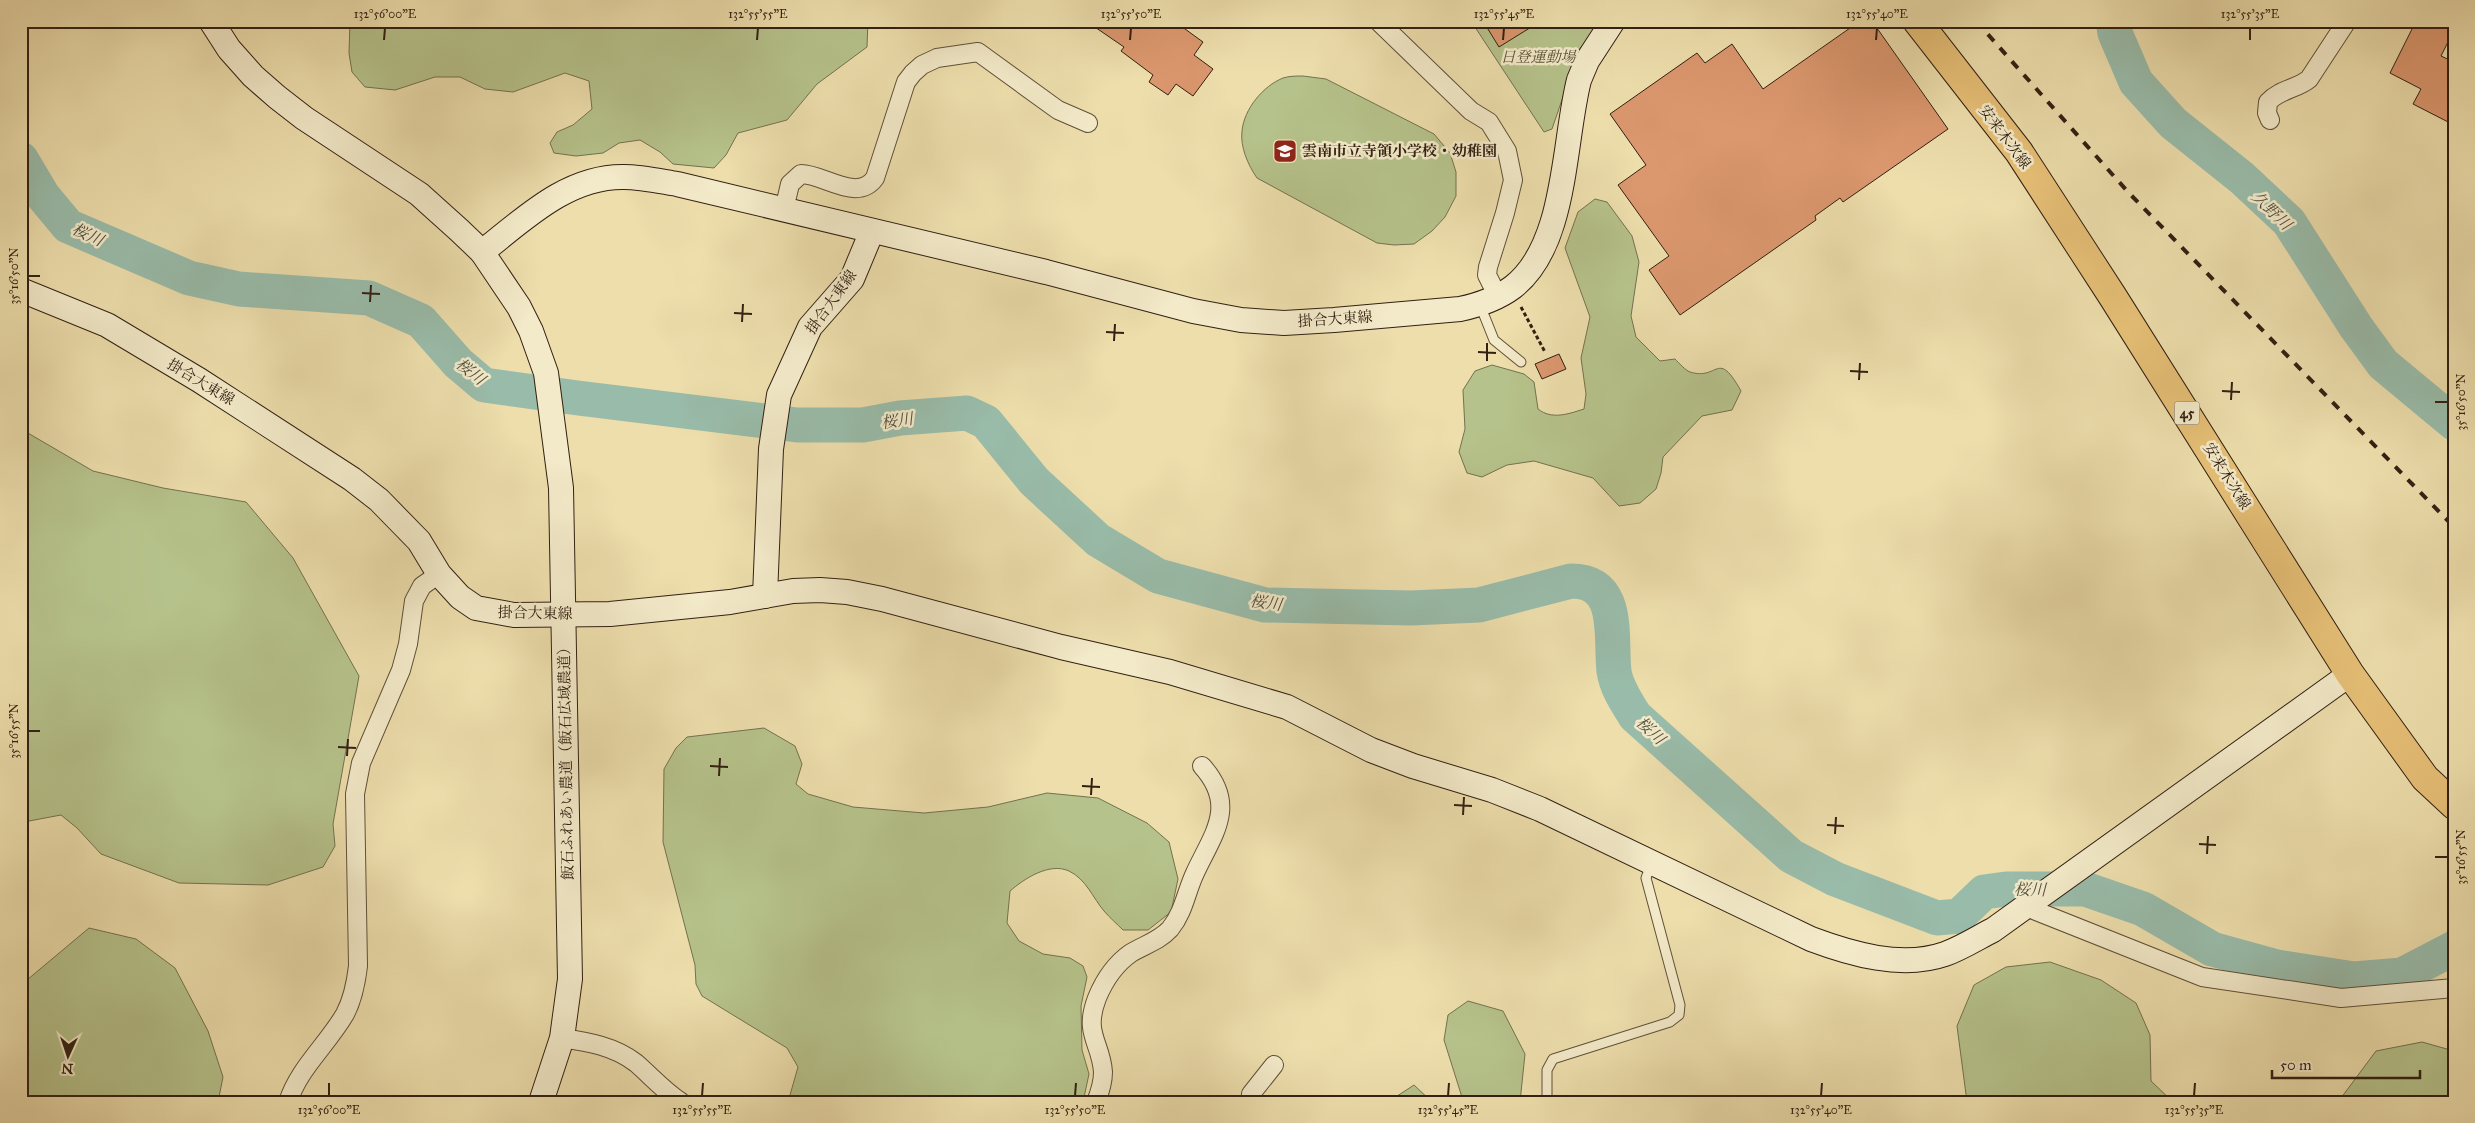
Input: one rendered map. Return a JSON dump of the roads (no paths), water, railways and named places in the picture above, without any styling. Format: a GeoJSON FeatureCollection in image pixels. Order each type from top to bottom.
{"type":"FeatureCollection","features":[{"type":"Feature","properties":{"kind":"main road","name":"安来木次線"},"geometry":{"type":"LineString","coordinates":[[1917,21],[2019,152],[2134,329],[2350,674],[2425,778],[2454,806]]}},
{"type":"Feature","properties":{"kind":"street","name":"飯石ふれあい農道（飯石広域農道）"},"geometry":{"type":"LineString","coordinates":[[211,21],[229,49],[277,97],[304,118],[419,194],[482,252],[519,307],[532,331],[546,373],[554,419],[561,488],[570,960],[568,998],[562,1038],[541,1102]]}},
{"type":"Feature","properties":{"kind":"street"},"geometry":{"type":"LineString","coordinates":[[1378,21],[1471,111],[1489,122],[1507,152],[1513,180],[1487,275],[1499,302]]}},
{"type":"Feature","properties":{"kind":"street","name":"掛合大東線"},"geometry":{"type":"LineString","coordinates":[[482,252],[546,203],[568,190],[604,178],[623,177],[677,184],[1193,311],[1242,320],[1284,323],[1334,320],[1460,309],[1499,302],[1525,275],[1538,258],[1549,233],[1556,211],[1578,80],[1587,61],[1613,21]]}},
{"type":"Feature","properties":{"kind":"street"},"geometry":{"type":"LineString","coordinates":[[2270,120],[2267,113],[2268,102],[2280,91],[2300,85],[2310,79],[2348,21]]}},
{"type":"Feature","properties":{"kind":"street"},"geometry":{"type":"LineString","coordinates":[[784,210],[790,184],[801,174],[811,174],[851,188],[859,189],[870,184],[875,178],[906,82],[922,65],[937,58],[978,52],[1058,110],[1088,123]]}},
{"type":"Feature","properties":{"kind":"street","name":"掛合大東線"},"geometry":{"type":"LineString","coordinates":[[21,290],[107,326],[199,380],[352,478],[379,500],[419,541],[439,574],[460,597],[486,611],[514,615],[610,614],[730,602],[765,596],[774,424],[779,395],[810,327],[852,279],[872,231]]}},
{"type":"Feature","properties":{"kind":"street"},"geometry":{"type":"LineString","coordinates":[[288,1102],[293,1086],[345,1013],[356,986],[358,966],[355,794],[361,763],[401,670],[408,644],[414,601],[422,586],[439,574]]}},
{"type":"Feature","properties":{"kind":"street"},"geometry":{"type":"LineString","coordinates":[[765,596],[793,591],[847,592],[1170,672],[1278,705],[1371,750],[1492,790],[1540,809],[1651,864],[1811,939],[1842,951],[1867,957],[1919,959],[1944,954],[1993,930],[2350,674]]}},
{"type":"Feature","properties":{"kind":"street"},"geometry":{"type":"LineString","coordinates":[[1096,1102],[1101,1088],[1103,1072],[1093,1037],[1092,1014],[1097,998],[1106,979],[1119,963],[1169,930],[1185,902],[1194,874],[1220,822],[1220,792],[1202,766]]}},
{"type":"Feature","properties":{"kind":"street"},"geometry":{"type":"LineString","coordinates":[[2030,903],[2202,977],[2341,998],[2420,993],[2454,988]]}},
{"type":"Feature","properties":{"kind":"street"},"geometry":{"type":"LineString","coordinates":[[562,1038],[601,1044],[617,1052],[634,1062],[681,1102]]}},
{"type":"Feature","properties":{"kind":"street"},"geometry":{"type":"LineString","coordinates":[[1250,1102],[1251,1094],[1274,1065]]}},
{"type":"Feature","properties":{"kind":"lane"},"geometry":{"type":"LineString","coordinates":[[1266,23],[1280,21]]}},
{"type":"Feature","properties":{"kind":"lane"},"geometry":{"type":"LineString","coordinates":[[1499,302],[1494,340],[1521,362]]}},
{"type":"Feature","properties":{"kind":"lane"},"geometry":{"type":"LineString","coordinates":[[1547,1102],[1547,1070],[1553,1059],[1670,1022],[1679,1015],[1680,1005],[1646,878],[1651,864]]}},
{"type":"Feature","properties":{"kind":"waterway","name":"久野川"},"geometry":{"type":"LineString","coordinates":[[2113,21],[2115,33],[2136,82],[2173,123],[2242,178],[2289,222],[2356,327],[2383,364],[2454,423]]}},
{"type":"Feature","properties":{"kind":"waterway","name":"桜川"},"geometry":{"type":"LineString","coordinates":[[21,159],[43,196],[68,226],[189,278],[239,289],[369,298],[421,321],[458,363],[484,385],[797,425],[863,425],[900,418],[967,413],[986,422],[1034,481],[1098,540],[1158,576],[1265,605],[1411,608],[1479,605],[1571,581],[1587,583],[1599,590],[1606,601],[1612,628],[1615,677],[1622,695],[1635,716],[1791,856],[1835,879],[1937,918],[1959,916],[1984,892],[2006,889],[2085,889],[2143,909],[2212,949],[2277,967],[2354,979],[2402,975],[2454,948]]}},
{"type":"Feature","properties":{"kind":"railway"},"geometry":{"type":"LineString","coordinates":[[1976,21],[2128,192],[2454,527]]}},
{"type":"Feature","properties":{"kind":"place","name":"雲南市立寺領小学校・幼稚園"},"geometry":{"type":"Point","coordinates":[1285,151]}},
{"type":"Feature","properties":{"kind":"park label","name":"日登運動場"},"geometry":{"type":"Point","coordinates":[1538,57]}}]}
